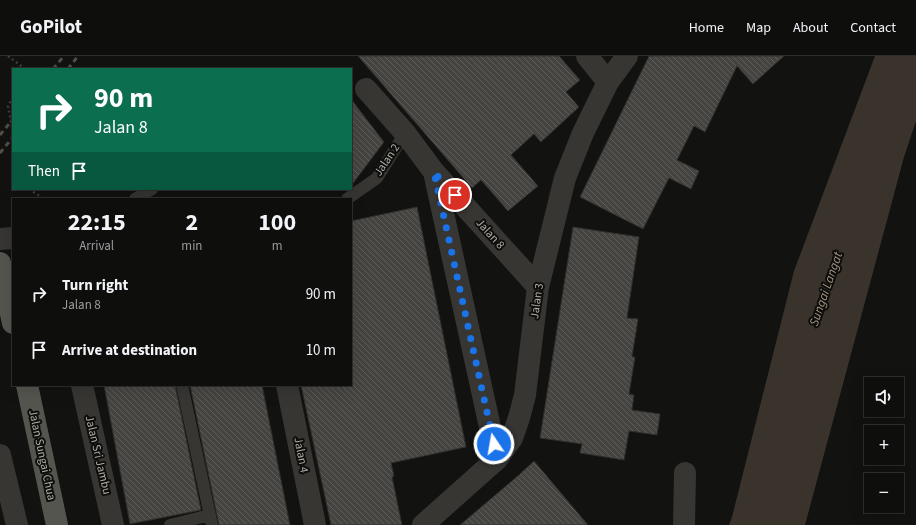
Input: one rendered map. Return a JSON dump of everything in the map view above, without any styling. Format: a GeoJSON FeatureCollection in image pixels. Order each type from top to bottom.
{"type":"FeatureCollection","features":[{"type":"Feature","properties":{"kind":"main road"},"geometry":{"type":"LineString","coordinates":[[0,263],[12,318]]}},
{"type":"Feature","properties":{"kind":"main road","name":"Jalan Sungai Chua"},"geometry":{"type":"LineString","coordinates":[[26,386],[57,525]]}},
{"type":"Feature","properties":{"kind":"street"},"geometry":{"type":"LineString","coordinates":[[587,56],[608,82]]}},
{"type":"Feature","properties":{"kind":"street","name":"Jalan 3"},"geometry":{"type":"LineString","coordinates":[[423,525],[497,458],[512,438],[525,395],[538,287],[565,178],[583,133],[608,82],[627,56]]}},
{"type":"Feature","properties":{"kind":"street","name":"Jalan 8"},"geometry":{"type":"LineString","coordinates":[[366,89],[405,133],[434,172],[538,287]]}},
{"type":"Feature","properties":{"kind":"street"},"geometry":{"type":"LineString","coordinates":[[434,172],[497,458]]}},
{"type":"Feature","properties":{"kind":"street"},"geometry":{"type":"LineString","coordinates":[[0,239],[12,238]]}},
{"type":"Feature","properties":{"kind":"street","name":"Jalan Sri Jambu"},"geometry":{"type":"LineString","coordinates":[[82,386],[114,525]]}},
{"type":"Feature","properties":{"kind":"street","name":"Jalan 4"},"geometry":{"type":"LineString","coordinates":[[287,386],[315,525]]}},
{"type":"Feature","properties":{"kind":"street"},"geometry":{"type":"LineString","coordinates":[[0,455],[17,525]]}},
{"type":"Feature","properties":{"kind":"street"},"geometry":{"type":"LineString","coordinates":[[684,525],[685,473]]}},
{"type":"Feature","properties":{"kind":"lane","name":"Jalan 2"},"geometry":{"type":"LineString","coordinates":[[348,198],[377,178],[405,133]]}},
{"type":"Feature","properties":{"kind":"lane"},"geometry":{"type":"LineString","coordinates":[[137,198],[150,190]]}},
{"type":"Feature","properties":{"kind":"lane"},"geometry":{"type":"LineString","coordinates":[[170,525],[211,520],[182,386]]}},
{"type":"Feature","properties":{"kind":"path"},"geometry":{"type":"LineString","coordinates":[[8,56],[24,68]]}},
{"type":"Feature","properties":{"kind":"path"},"geometry":{"type":"LineString","coordinates":[[12,99],[8,106],[12,127]]}},
{"type":"Feature","properties":{"kind":"path"},"geometry":{"type":"LineString","coordinates":[[30,190],[42,198]]}},
{"type":"Feature","properties":{"kind":"water","name":"Sungai Langat"},"geometry":{"type":"Polygon","coordinates":[[[875,56],[916,56],[916,121],[904,157],[805,525],[729,525],[794,271],[875,56]]]}},
{"type":"Feature","properties":{"kind":"building"},"geometry":{"type":"Polygon","coordinates":[[[358,56],[559,56],[580,80],[566,92],[579,107],[541,142],[534,134],[511,155],[538,186],[508,211],[481,180],[472,188],[358,56]]]}},
{"type":"Feature","properties":{"kind":"building"},"geometry":{"type":"Polygon","coordinates":[[[649,56],[784,56],[753,84],[737,66],[705,132],[694,126],[677,160],[699,171],[691,189],[669,178],[643,229],[580,197],[649,56]]]}},
{"type":"Feature","properties":{"kind":"building"},"geometry":{"type":"Polygon","coordinates":[[[352,100],[384,142],[352,185],[352,100]]]}},
{"type":"Feature","properties":{"kind":"building"},"geometry":{"type":"Polygon","coordinates":[[[417,207],[466,447],[391,463],[394,476],[392,477],[402,525],[331,525],[301,386],[352,386],[352,221],[417,207]]]}},
{"type":"Feature","properties":{"kind":"building"},"geometry":{"type":"Polygon","coordinates":[[[573,227],[639,237],[627,318],[638,319],[632,357],[635,357],[629,394],[634,395],[632,410],[660,414],[657,435],[629,431],[624,460],[580,453],[582,444],[540,438],[573,227]]]}},
{"type":"Feature","properties":{"kind":"building"},"geometry":{"type":"Polygon","coordinates":[[[104,386],[175,386],[201,510],[130,524],[104,386]]]}},
{"type":"Feature","properties":{"kind":"building"},"geometry":{"type":"Polygon","coordinates":[[[190,386],[262,386],[290,525],[219,525],[190,386]]]}},
{"type":"Feature","properties":{"kind":"building"},"geometry":{"type":"Polygon","coordinates":[[[534,461],[588,525],[460,525],[520,474],[534,461]]]}},
{"type":"Feature","properties":{"kind":"railway"},"geometry":{"type":"LineString","coordinates":[[54,68],[64,56]]}},
{"type":"Feature","properties":{"kind":"railway"},"geometry":{"type":"LineString","coordinates":[[69,68],[78,56]]}},
{"type":"Feature","properties":{"kind":"railway"},"geometry":{"type":"LineString","coordinates":[[0,135],[12,120]]}},
{"type":"Feature","properties":{"kind":"railway"},"geometry":{"type":"LineString","coordinates":[[0,153],[12,138]]}},
{"type":"Feature","properties":{"kind":"route"},"geometry":{"type":"LineString","coordinates":[[455,195],[434,172],[494,444]]}}]}
